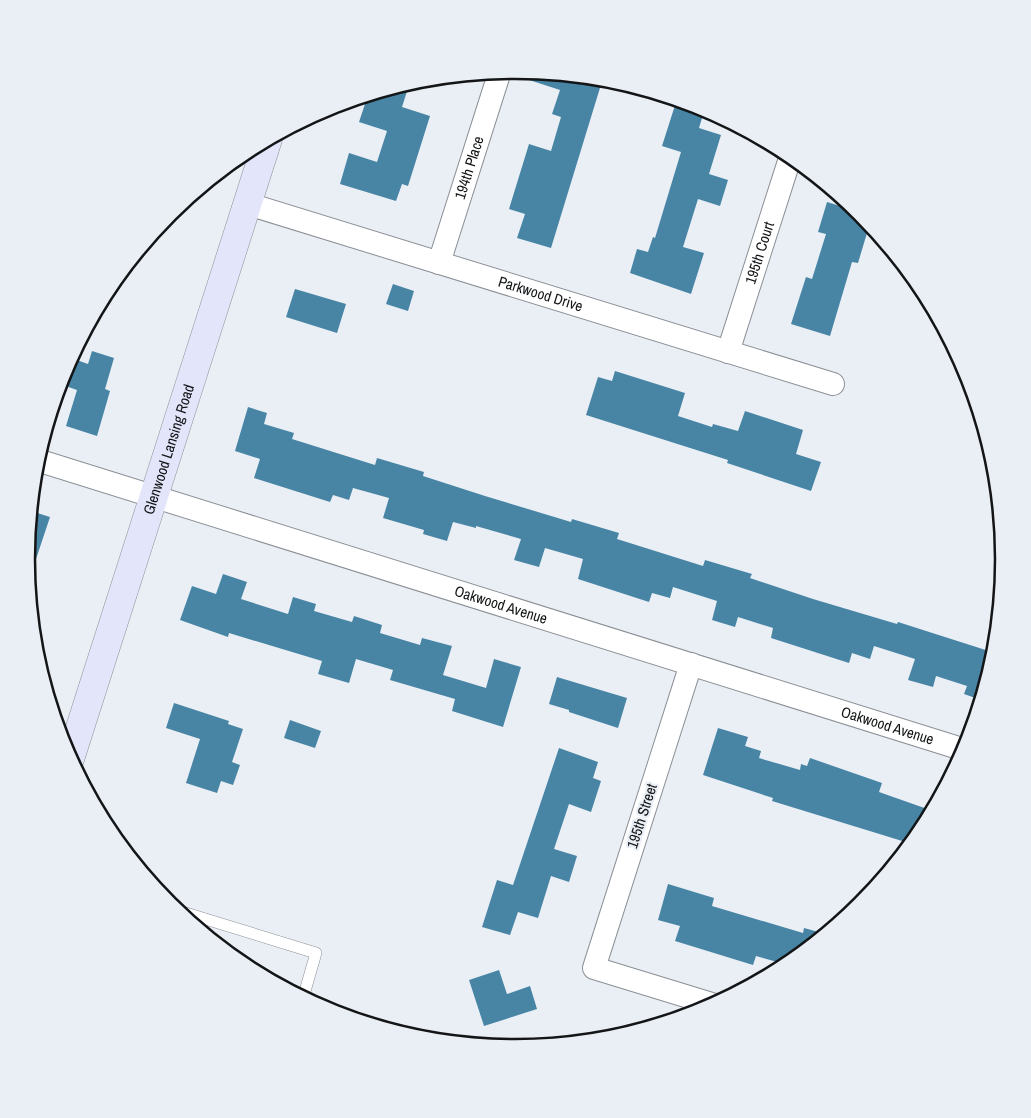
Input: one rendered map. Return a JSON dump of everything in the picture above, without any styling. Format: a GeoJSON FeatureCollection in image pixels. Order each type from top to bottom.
{"type":"FeatureCollection","features":[{"type":"Feature","properties":{"kind":"main road","name":"Glenwood Lansing Road"},"geometry":{"type":"LineString","coordinates":[[74,747],[265,149]]}},
{"type":"Feature","properties":{"kind":"street","name":"194th Place"},"geometry":{"type":"LineString","coordinates":[[439,263],[497,79]]}},
{"type":"Feature","properties":{"kind":"street","name":"195th Court"},"geometry":{"type":"LineString","coordinates":[[728,352],[788,164]]}},
{"type":"Feature","properties":{"kind":"street","name":"Parkwood Drive"},"geometry":{"type":"LineString","coordinates":[[248,204],[833,384]]}},
{"type":"Feature","properties":{"kind":"street","name":"Oakwood Avenue"},"geometry":{"type":"LineString","coordinates":[[45,462],[957,747]]}},
{"type":"Feature","properties":{"kind":"street","name":"195th Street"},"geometry":{"type":"LineString","coordinates":[[691,664],[594,968],[702,1001]]}},
{"type":"Feature","properties":{"kind":"lane"},"geometry":{"type":"LineString","coordinates":[[194,916],[316,953],[305,991]]}},
{"type":"Feature","properties":{"kind":"building"},"geometry":{"type":"Polygon","coordinates":[[[525,79],[600,87],[551,248],[517,238],[525,214],[509,209],[529,144],[551,151],[561,117],[552,114],[560,90],[525,79]]]}},
{"type":"Feature","properties":{"kind":"building"},"geometry":{"type":"Polygon","coordinates":[[[407,91],[402,107],[430,116],[408,186],[402,184],[396,201],[340,184],[349,153],[377,162],[387,131],[359,122],[365,103],[407,91]]]}},
{"type":"Feature","properties":{"kind":"building"},"geometry":{"type":"Polygon","coordinates":[[[675,106],[702,117],[699,128],[721,135],[709,174],[728,180],[720,206],[698,199],[683,247],[704,253],[691,294],[630,273],[637,249],[648,252],[653,237],[655,238],[681,152],[662,146],[675,106]]]}},
{"type":"Feature","properties":{"kind":"building"},"geometry":{"type":"Polygon","coordinates":[[[827,202],[841,206],[867,232],[858,263],[852,262],[830,336],[791,324],[806,277],[812,279],[826,234],[818,232],[827,202]]]}},
{"type":"Feature","properties":{"kind":"building"},"geometry":{"type":"Polygon","coordinates":[[[393,284],[414,291],[408,311],[386,304],[393,284]]]}},
{"type":"Feature","properties":{"kind":"building"},"geometry":{"type":"Polygon","coordinates":[[[295,289],[346,304],[337,333],[286,317],[295,289]]]}},
{"type":"Feature","properties":{"kind":"building"},"geometry":{"type":"Polygon","coordinates":[[[92,351],[114,358],[105,389],[110,391],[97,436],[66,426],[77,390],[68,387],[78,361],[88,364],[92,351]]]}},
{"type":"Feature","properties":{"kind":"building"},"geometry":{"type":"Polygon","coordinates":[[[615,371],[685,393],[678,416],[712,427],[713,424],[738,431],[745,411],[803,430],[796,454],[821,462],[811,491],[727,463],[728,460],[586,415],[598,377],[612,381],[615,371]]]}},
{"type":"Feature","properties":{"kind":"building"},"geometry":{"type":"Polygon","coordinates":[[[248,407],[267,413],[264,424],[294,433],[292,439],[375,465],[377,458],[424,472],[423,476],[485,496],[571,522],[572,519],[619,533],[617,539],[703,566],[705,560],[752,574],[750,578],[813,599],[897,624],[898,622],[987,651],[980,683],[975,698],[964,694],[967,686],[936,676],[933,687],[908,680],[915,659],[874,646],[870,659],[852,653],[849,663],[771,638],[773,628],[738,617],[735,627],[712,620],[717,601],[673,587],[670,598],[652,593],[649,602],[578,579],[583,559],[545,548],[539,567],[514,560],[521,539],[476,526],[476,528],[453,522],[447,541],[423,534],[424,530],[383,518],[389,498],[353,488],[349,500],[333,495],[330,502],[254,478],[260,459],[235,451],[248,407]]]}},
{"type":"Feature","properties":{"kind":"building"},"geometry":{"type":"Polygon","coordinates":[[[37,513],[50,517],[35,562],[37,513]]]}},
{"type":"Feature","properties":{"kind":"building"},"geometry":{"type":"Polygon","coordinates":[[[223,574],[247,582],[241,599],[288,614],[293,597],[316,604],[314,611],[352,622],[354,616],[382,625],[380,633],[420,645],[422,638],[452,646],[443,675],[486,688],[494,659],[521,667],[503,727],[452,711],[455,699],[390,680],[393,670],[356,659],[349,683],[318,674],[322,661],[229,633],[228,637],[180,620],[192,586],[216,594],[223,574]]]}},
{"type":"Feature","properties":{"kind":"building"},"geometry":{"type":"Polygon","coordinates":[[[557,677],[627,698],[618,728],[549,704],[557,677]]]}},
{"type":"Feature","properties":{"kind":"building"},"geometry":{"type":"Polygon","coordinates":[[[174,703],[229,721],[228,724],[243,729],[232,762],[240,765],[233,785],[221,781],[217,793],[186,783],[200,739],[166,728],[174,703]]]}},
{"type":"Feature","properties":{"kind":"building"},"geometry":{"type":"Polygon","coordinates":[[[290,720],[321,731],[315,748],[284,738],[290,720]]]}},
{"type":"Feature","properties":{"kind":"building"},"geometry":{"type":"Polygon","coordinates":[[[718,728],[748,737],[745,746],[761,751],[759,758],[800,770],[801,764],[807,766],[810,758],[882,783],[879,792],[926,809],[904,842],[772,801],[773,798],[703,775],[718,728]]]}},
{"type":"Feature","properties":{"kind":"building"},"geometry":{"type":"Polygon","coordinates":[[[559,748],[598,762],[593,778],[601,781],[591,812],[569,804],[554,849],[577,856],[569,882],[551,876],[538,918],[518,912],[510,935],[482,927],[497,880],[513,885],[559,748]]]}},
{"type":"Feature","properties":{"kind":"building"},"geometry":{"type":"Polygon","coordinates":[[[668,884],[714,898],[712,906],[803,933],[804,928],[818,932],[777,962],[756,956],[753,965],[675,941],[680,926],[658,920],[668,884]]]}},
{"type":"Feature","properties":{"kind":"building"},"geometry":{"type":"Polygon","coordinates":[[[499,970],[507,994],[530,986],[537,1009],[484,1026],[469,980],[499,970]]]}}]}
